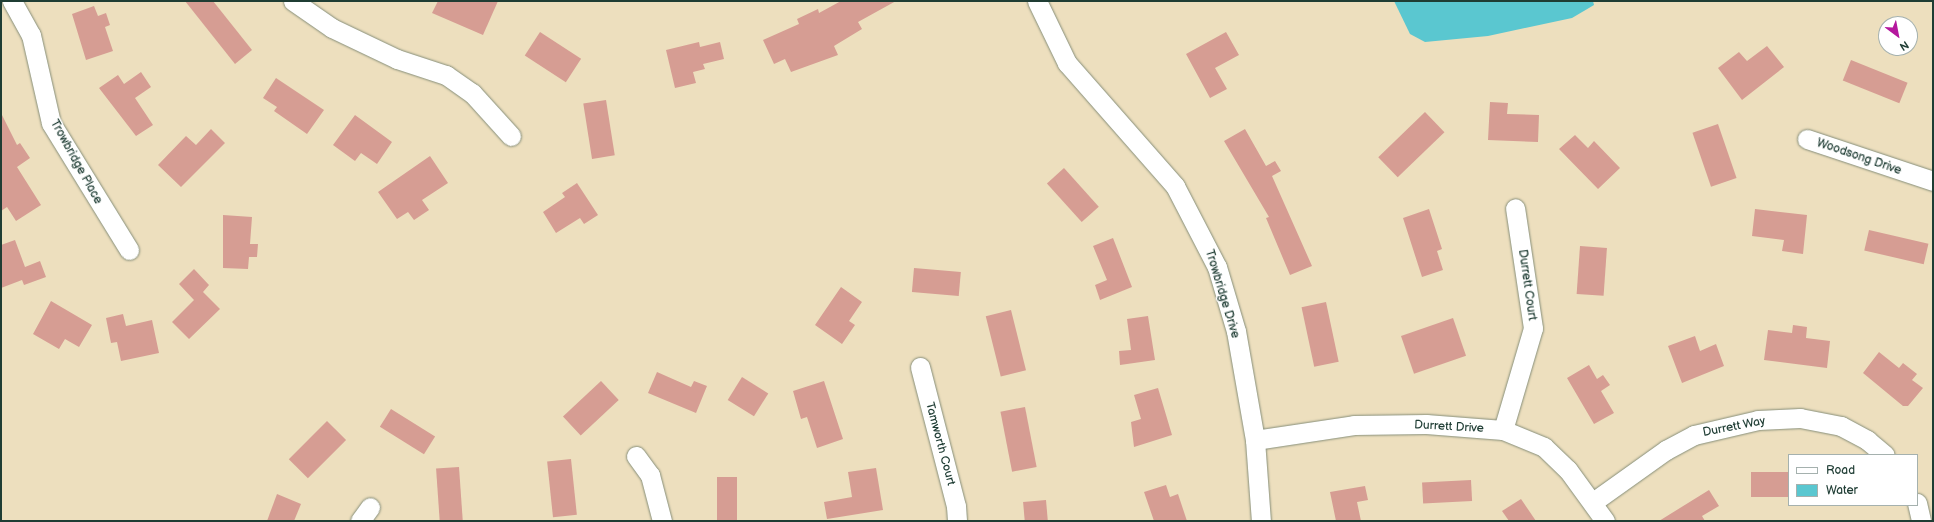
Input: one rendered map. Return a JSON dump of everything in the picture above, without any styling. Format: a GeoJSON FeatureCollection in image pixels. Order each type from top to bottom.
{"type":"FeatureCollection","features":[{"type":"Feature","properties":{"kind":"street","name":"Trowbridge Place"},"geometry":{"type":"LineString","coordinates":[[12,1],[31,35],[52,123],[129,250]]}},
{"type":"Feature","properties":{"kind":"street"},"geometry":{"type":"LineString","coordinates":[[293,1],[332,28],[396,59],[446,75],[477,97],[511,136]]}},
{"type":"Feature","properties":{"kind":"street","name":"Trowbridge Drive"},"geometry":{"type":"LineString","coordinates":[[1037,1],[1067,63],[1175,186],[1202,234],[1236,331],[1255,440],[1261,521]]}},
{"type":"Feature","properties":{"kind":"street","name":"Woodsong Drive"},"geometry":{"type":"LineString","coordinates":[[1807,139],[1933,182]]}},
{"type":"Feature","properties":{"kind":"street","name":"Durrett Court"},"geometry":{"type":"LineString","coordinates":[[1503,430],[1533,328],[1515,208]]}},
{"type":"Feature","properties":{"kind":"street","name":"Tamworth Court"},"geometry":{"type":"LineString","coordinates":[[920,367],[956,506],[957,521]]}},
{"type":"Feature","properties":{"kind":"street","name":"Durrett Way"},"geometry":{"type":"LineString","coordinates":[[1593,502],[1666,450],[1694,435],[1758,420],[1800,418],[1841,426],[1867,440],[1884,454]]}},
{"type":"Feature","properties":{"kind":"street","name":"Durrett Drive"},"geometry":{"type":"LineString","coordinates":[[1255,440],[1354,426],[1426,424],[1503,430],[1544,447],[1593,502],[1605,521]]}},
{"type":"Feature","properties":{"kind":"street"},"geometry":{"type":"LineString","coordinates":[[636,456],[650,474],[662,521]]}},
{"type":"Feature","properties":{"kind":"street"},"geometry":{"type":"LineString","coordinates":[[1918,506],[1921,521]]}},
{"type":"Feature","properties":{"kind":"water"},"geometry":{"type":"Polygon","coordinates":[[[1394,1],[1593,1],[1594,5],[1572,18],[1488,36],[1425,42],[1410,34],[1394,1]]]}},
{"type":"Feature","properties":{"kind":"building"},"geometry":{"type":"Polygon","coordinates":[[[185,1],[213,1],[252,50],[235,64],[185,1]]]}},
{"type":"Feature","properties":{"kind":"building"},"geometry":{"type":"Polygon","coordinates":[[[438,1],[498,1],[483,35],[432,13],[438,1]]]}},
{"type":"Feature","properties":{"kind":"building"},"geometry":{"type":"Polygon","coordinates":[[[841,1],[896,1],[858,22],[862,29],[834,46],[838,55],[791,72],[785,59],[774,64],[763,40],[799,24],[797,19],[818,9],[819,13],[841,1]]]}},
{"type":"Feature","properties":{"kind":"building"},"geometry":{"type":"Polygon","coordinates":[[[94,6],[98,16],[106,13],[110,25],[105,27],[113,51],[86,60],[72,14],[94,6]]]}},
{"type":"Feature","properties":{"kind":"building"},"geometry":{"type":"Polygon","coordinates":[[[540,32],[581,59],[566,82],[525,55],[540,32]]]}},
{"type":"Feature","properties":{"kind":"building"},"geometry":{"type":"Polygon","coordinates":[[[1226,32],[1239,55],[1215,68],[1227,89],[1210,98],[1186,54],[1226,32]]]}},
{"type":"Feature","properties":{"kind":"building"},"geometry":{"type":"Polygon","coordinates":[[[699,42],[700,47],[720,42],[724,59],[703,64],[705,69],[693,72],[696,83],[675,88],[666,50],[699,42]]]}},
{"type":"Feature","properties":{"kind":"building"},"geometry":{"type":"Polygon","coordinates":[[[1767,46],[1784,67],[1742,100],[1718,68],[1739,52],[1747,61],[1767,46]]]}},
{"type":"Feature","properties":{"kind":"building"},"geometry":{"type":"Polygon","coordinates":[[[1851,60],[1908,83],[1899,103],[1843,80],[1851,60]]]}},
{"type":"Feature","properties":{"kind":"building"},"geometry":{"type":"Polygon","coordinates":[[[141,72],[151,87],[135,98],[153,125],[136,136],[99,88],[118,75],[124,84],[141,72]]]}},
{"type":"Feature","properties":{"kind":"building"},"geometry":{"type":"Polygon","coordinates":[[[276,78],[324,110],[307,134],[274,111],[277,107],[263,98],[276,78]]]}},
{"type":"Feature","properties":{"kind":"building"},"geometry":{"type":"Polygon","coordinates":[[[606,100],[615,155],[592,159],[583,104],[606,100]]]}},
{"type":"Feature","properties":{"kind":"building"},"geometry":{"type":"Polygon","coordinates":[[[1490,102],[1508,103],[1507,114],[1539,115],[1538,142],[1488,140],[1490,102]]]}},
{"type":"Feature","properties":{"kind":"building"},"geometry":{"type":"Polygon","coordinates":[[[1425,112],[1444,132],[1398,177],[1378,157],[1425,112]]]}},
{"type":"Feature","properties":{"kind":"building"},"geometry":{"type":"Polygon","coordinates":[[[1,113],[17,145],[20,143],[30,158],[17,167],[41,205],[16,221],[7,207],[1,211],[1,113]]]}},
{"type":"Feature","properties":{"kind":"building"},"geometry":{"type":"Polygon","coordinates":[[[355,115],[392,142],[377,164],[361,153],[355,161],[333,145],[355,115]]]}},
{"type":"Feature","properties":{"kind":"building"},"geometry":{"type":"Polygon","coordinates":[[[1718,124],[1737,178],[1711,187],[1692,133],[1718,124]]]}},
{"type":"Feature","properties":{"kind":"building"},"geometry":{"type":"Polygon","coordinates":[[[211,129],[225,143],[181,187],[158,165],[186,136],[196,145],[211,129]]]}},
{"type":"Feature","properties":{"kind":"building"},"geometry":{"type":"Polygon","coordinates":[[[1245,129],[1266,166],[1275,161],[1281,171],[1272,176],[1312,266],[1290,275],[1266,218],[1269,217],[1224,141],[1245,129]]]}},
{"type":"Feature","properties":{"kind":"building"},"geometry":{"type":"Polygon","coordinates":[[[1575,135],[1588,148],[1594,141],[1620,168],[1598,189],[1559,149],[1575,135]]]}},
{"type":"Feature","properties":{"kind":"building"},"geometry":{"type":"Polygon","coordinates":[[[430,156],[448,183],[422,200],[429,210],[414,220],[408,212],[397,219],[378,192],[430,156]]]}},
{"type":"Feature","properties":{"kind":"building"},"geometry":{"type":"Polygon","coordinates":[[[1064,168],[1099,207],[1082,222],[1047,183],[1064,168]]]}},
{"type":"Feature","properties":{"kind":"building"},"geometry":{"type":"Polygon","coordinates":[[[577,183],[598,215],[584,224],[580,218],[556,233],[543,212],[565,197],[562,193],[577,183]]]}},
{"type":"Feature","properties":{"kind":"building"},"geometry":{"type":"Polygon","coordinates":[[[1429,209],[1442,249],[1437,251],[1443,270],[1422,277],[1403,218],[1429,209]]]}},
{"type":"Feature","properties":{"kind":"building"},"geometry":{"type":"Polygon","coordinates":[[[1755,209],[1807,215],[1803,254],[1782,251],[1784,240],[1752,236],[1755,209]]]}},
{"type":"Feature","properties":{"kind":"building"},"geometry":{"type":"Polygon","coordinates":[[[223,215],[252,217],[250,244],[258,244],[257,257],[249,257],[248,269],[223,268],[223,215]]]}},
{"type":"Feature","properties":{"kind":"building"},"geometry":{"type":"Polygon","coordinates":[[[1869,230],[1928,244],[1924,264],[1864,250],[1869,230]]]}},
{"type":"Feature","properties":{"kind":"building"},"geometry":{"type":"Polygon","coordinates":[[[1113,238],[1132,287],[1100,300],[1095,285],[1107,280],[1093,246],[1113,238]]]}},
{"type":"Feature","properties":{"kind":"building"},"geometry":{"type":"Polygon","coordinates":[[[15,240],[25,267],[40,261],[46,277],[24,285],[22,280],[1,288],[1,245],[15,240]]]}},
{"type":"Feature","properties":{"kind":"building"},"geometry":{"type":"Polygon","coordinates":[[[1580,246],[1607,248],[1604,296],[1577,294],[1580,246]]]}},
{"type":"Feature","properties":{"kind":"building"},"geometry":{"type":"Polygon","coordinates":[[[914,268],[961,272],[959,296],[912,292],[914,268]]]}},
{"type":"Feature","properties":{"kind":"building"},"geometry":{"type":"Polygon","coordinates":[[[194,269],[209,285],[203,292],[220,309],[189,339],[172,322],[194,300],[179,284],[194,269]]]}},
{"type":"Feature","properties":{"kind":"building"},"geometry":{"type":"Polygon","coordinates":[[[841,287],[862,302],[849,321],[855,325],[842,344],[815,325],[841,287]]]}},
{"type":"Feature","properties":{"kind":"building"},"geometry":{"type":"Polygon","coordinates":[[[51,301],[92,325],[79,347],[65,339],[59,349],[33,334],[51,301]]]}},
{"type":"Feature","properties":{"kind":"building"},"geometry":{"type":"Polygon","coordinates":[[[1326,302],[1339,362],[1314,367],[1302,307],[1326,302]]]}},
{"type":"Feature","properties":{"kind":"building"},"geometry":{"type":"Polygon","coordinates":[[[1011,310],[1026,370],[1001,376],[986,316],[1011,310]]]}},
{"type":"Feature","properties":{"kind":"building"},"geometry":{"type":"Polygon","coordinates":[[[123,314],[126,326],[152,320],[159,353],[121,361],[117,342],[111,343],[106,318],[123,314]]]}},
{"type":"Feature","properties":{"kind":"building"},"geometry":{"type":"Polygon","coordinates":[[[1148,316],[1155,360],[1120,365],[1119,351],[1131,350],[1127,319],[1148,316]]]}},
{"type":"Feature","properties":{"kind":"building"},"geometry":{"type":"Polygon","coordinates":[[[1453,318],[1466,356],[1414,374],[1401,336],[1453,318]]]}},
{"type":"Feature","properties":{"kind":"building"},"geometry":{"type":"Polygon","coordinates":[[[1793,325],[1807,327],[1806,338],[1830,341],[1827,368],[1764,360],[1768,330],[1792,333],[1793,325]]]}},
{"type":"Feature","properties":{"kind":"building"},"geometry":{"type":"Polygon","coordinates":[[[1695,336],[1700,351],[1716,344],[1724,366],[1682,383],[1668,346],[1695,336]]]}},
{"type":"Feature","properties":{"kind":"building"},"geometry":{"type":"Polygon","coordinates":[[[1879,352],[1899,368],[1903,363],[1917,374],[1912,380],[1923,388],[1908,406],[1903,406],[1863,373],[1879,352]]]}},
{"type":"Feature","properties":{"kind":"building"},"geometry":{"type":"Polygon","coordinates":[[[1589,365],[1597,379],[1603,375],[1610,385],[1601,391],[1614,413],[1594,424],[1567,378],[1589,365]]]}},
{"type":"Feature","properties":{"kind":"building"},"geometry":{"type":"Polygon","coordinates":[[[657,372],[691,387],[694,381],[707,386],[696,413],[648,393],[657,372]]]}},
{"type":"Feature","properties":{"kind":"building"},"geometry":{"type":"Polygon","coordinates":[[[742,377],[768,393],[754,416],[728,400],[742,377]]]}},
{"type":"Feature","properties":{"kind":"building"},"geometry":{"type":"Polygon","coordinates":[[[601,381],[619,400],[581,435],[563,416],[601,381]]]}},
{"type":"Feature","properties":{"kind":"building"},"geometry":{"type":"Polygon","coordinates":[[[824,381],[843,439],[817,448],[807,417],[801,419],[793,391],[824,381]]]}},
{"type":"Feature","properties":{"kind":"building"},"geometry":{"type":"Polygon","coordinates":[[[1158,388],[1172,435],[1134,447],[1131,422],[1141,419],[1134,395],[1158,388]]]}},
{"type":"Feature","properties":{"kind":"building"},"geometry":{"type":"Polygon","coordinates":[[[1025,407],[1037,467],[1012,472],[1000,412],[1025,407]]]}},
{"type":"Feature","properties":{"kind":"building"},"geometry":{"type":"Polygon","coordinates":[[[391,409],[435,437],[424,454],[380,427],[391,409]]]}},
{"type":"Feature","properties":{"kind":"building"},"geometry":{"type":"Polygon","coordinates":[[[327,421],[346,440],[308,478],[289,459],[327,421]]]}},
{"type":"Feature","properties":{"kind":"building"},"geometry":{"type":"Polygon","coordinates":[[[571,459],[577,515],[553,517],[547,462],[571,459]]]}},
{"type":"Feature","properties":{"kind":"building"},"geometry":{"type":"Polygon","coordinates":[[[459,467],[463,521],[440,521],[436,469],[459,467]]]}},
{"type":"Feature","properties":{"kind":"building"},"geometry":{"type":"Polygon","coordinates":[[[876,468],[883,510],[827,519],[824,502],[852,497],[848,472],[876,468]]]}},
{"type":"Feature","properties":{"kind":"building"},"geometry":{"type":"Polygon","coordinates":[[[1751,472],[1788,472],[1788,497],[1751,497],[1751,472]]]}},
{"type":"Feature","properties":{"kind":"building"},"geometry":{"type":"Polygon","coordinates":[[[717,477],[737,477],[737,521],[717,521],[717,477]]]}},
{"type":"Feature","properties":{"kind":"building"},"geometry":{"type":"Polygon","coordinates":[[[1471,480],[1472,501],[1423,504],[1422,483],[1471,480]]]}},
{"type":"Feature","properties":{"kind":"building"},"geometry":{"type":"Polygon","coordinates":[[[1166,485],[1170,497],[1178,494],[1187,521],[1154,521],[1144,492],[1166,485]]]}},
{"type":"Feature","properties":{"kind":"building"},"geometry":{"type":"Polygon","coordinates":[[[1365,486],[1368,500],[1357,502],[1361,521],[1336,521],[1330,492],[1365,486]]]}},
{"type":"Feature","properties":{"kind":"building"},"geometry":{"type":"Polygon","coordinates":[[[1709,490],[1719,506],[1702,516],[1705,521],[1659,521],[1709,490]]]}},
{"type":"Feature","properties":{"kind":"building"},"geometry":{"type":"Polygon","coordinates":[[[277,494],[301,504],[294,521],[267,521],[277,494]]]}},
{"type":"Feature","properties":{"kind":"building"},"geometry":{"type":"Polygon","coordinates":[[[1521,499],[1536,521],[1509,521],[1502,511],[1521,499]]]}},
{"type":"Feature","properties":{"kind":"building"},"geometry":{"type":"Polygon","coordinates":[[[1046,500],[1048,521],[1025,521],[1023,502],[1046,500]]]}}]}
